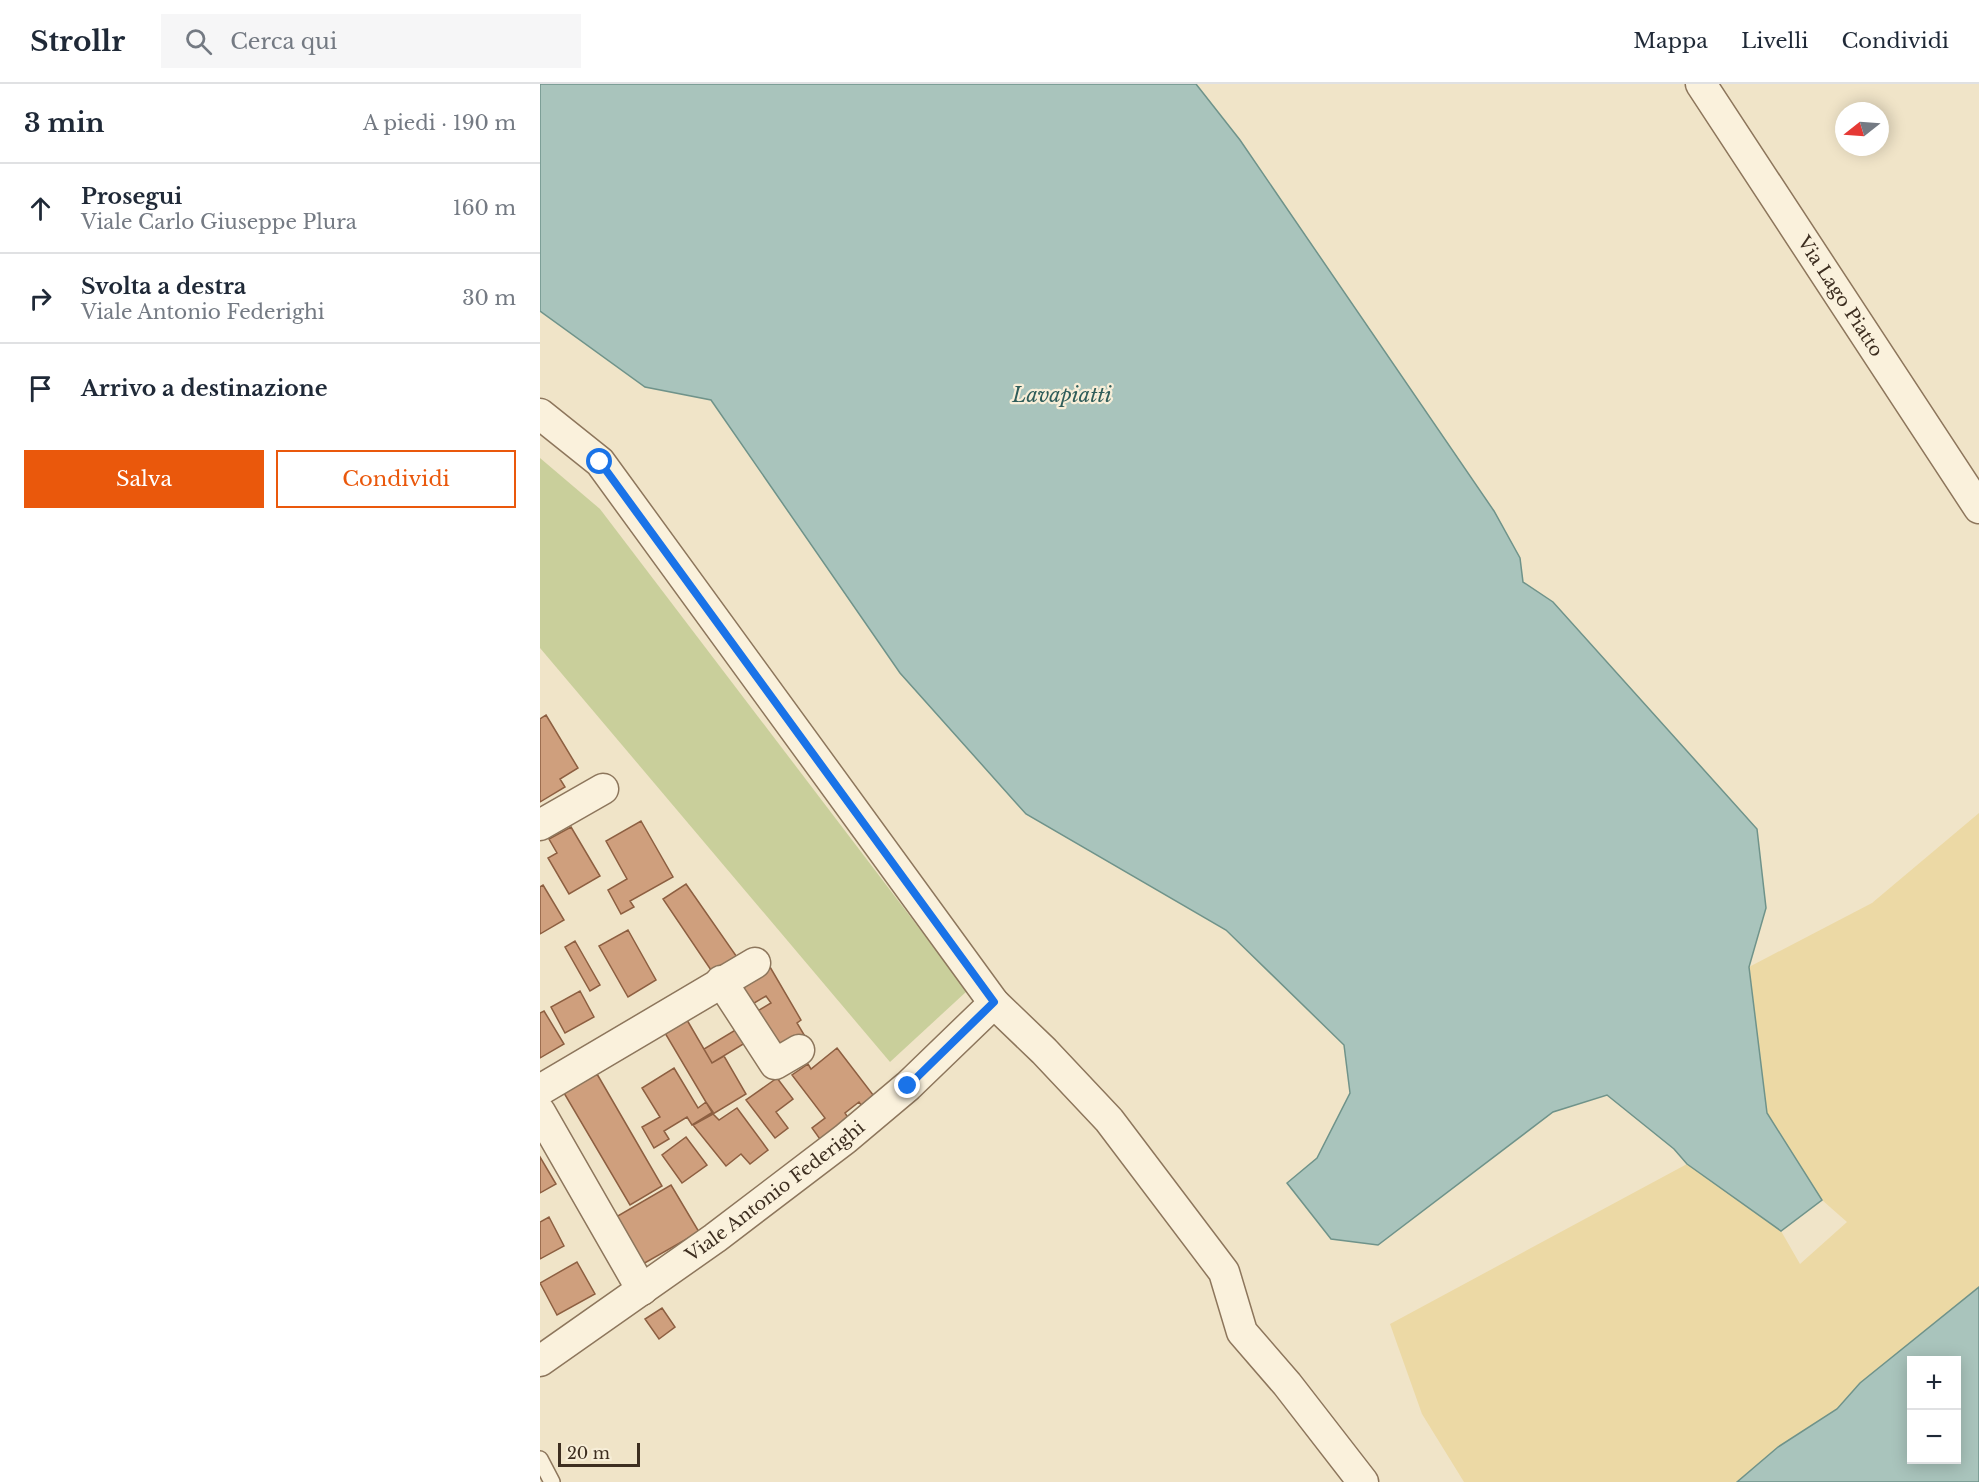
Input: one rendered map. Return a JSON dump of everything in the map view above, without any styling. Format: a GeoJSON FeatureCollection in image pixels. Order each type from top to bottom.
{"type":"FeatureCollection","features":[{"type":"Feature","properties":{"kind":"street","name":"Via Lago Piatto"},"geometry":{"type":"LineString","coordinates":[[1701,84],[1979,508]]}},
{"type":"Feature","properties":{"kind":"street"},"geometry":{"type":"LineString","coordinates":[[540,414],[600,462],[994,1002],[1109,1120],[1224,1272],[1242,1332],[1287,1384],[1363,1482]]}},
{"type":"Feature","properties":{"kind":"street"},"geometry":{"type":"LineString","coordinates":[[540,825],[603,789]]}},
{"type":"Feature","properties":{"kind":"street"},"geometry":{"type":"LineString","coordinates":[[540,1090],[755,963]]}},
{"type":"Feature","properties":{"kind":"street"},"geometry":{"type":"LineString","coordinates":[[721,981],[775,1064],[799,1050]]}},
{"type":"Feature","properties":{"kind":"street","name":"Viale Antonio Federighi"},"geometry":{"type":"LineString","coordinates":[[540,1361],[715,1238],[845,1139],[908,1086],[994,1002]]}},
{"type":"Feature","properties":{"kind":"street"},"geometry":{"type":"LineString","coordinates":[[540,1112],[642,1290]]}},
{"type":"Feature","properties":{"kind":"lane"},"geometry":{"type":"LineString","coordinates":[[540,1459],[552,1482]]}},
{"type":"Feature","properties":{"kind":"green space"},"geometry":{"type":"Polygon","coordinates":[[[540,458],[600,509],[967,991],[890,1062],[540,648],[540,458]]]}},
{"type":"Feature","properties":{"kind":"sand"},"geometry":{"type":"Polygon","coordinates":[[[1979,813],[1979,1287],[1860,1383],[1837,1409],[1778,1447],[1737,1482],[1464,1482],[1422,1414],[1390,1324],[1687,1164],[1781,1231],[1800,1264],[1847,1222],[1822,1200],[1767,1113],[1749,967],[1872,903],[1979,813]]]}},
{"type":"Feature","properties":{"kind":"water","name":"Lavapiatti"},"geometry":{"type":"Polygon","coordinates":[[[540,84],[1196,84],[1240,140],[1494,511],[1520,558],[1523,582],[1553,602],[1757,829],[1766,908],[1749,967],[1767,1113],[1822,1200],[1781,1231],[1687,1164],[1674,1149],[1607,1095],[1553,1112],[1378,1245],[1331,1239],[1287,1183],[1317,1158],[1350,1093],[1344,1045],[1226,930],[1026,814],[900,673],[711,400],[645,387],[540,311],[540,84]]]}},
{"type":"Feature","properties":{"kind":"water"},"geometry":{"type":"Polygon","coordinates":[[[1979,1287],[1979,1482],[1737,1482],[1778,1447],[1837,1409],[1860,1383],[1979,1287]]]}},
{"type":"Feature","properties":{"kind":"building"},"geometry":{"type":"Polygon","coordinates":[[[546,715],[578,768],[560,779],[565,787],[540,802],[540,719],[546,715]]]}},
{"type":"Feature","properties":{"kind":"building"},"geometry":{"type":"Polygon","coordinates":[[[641,821],[673,877],[630,901],[634,907],[621,914],[608,890],[627,879],[606,841],[641,821]]]}},
{"type":"Feature","properties":{"kind":"building"},"geometry":{"type":"Polygon","coordinates":[[[571,827],[600,876],[569,894],[548,858],[557,853],[549,839],[571,827]]]}},
{"type":"Feature","properties":{"kind":"building"},"geometry":{"type":"Polygon","coordinates":[[[686,884],[739,960],[715,976],[663,899],[686,884]]]}},
{"type":"Feature","properties":{"kind":"building"},"geometry":{"type":"Polygon","coordinates":[[[543,885],[564,920],[540,934],[540,887],[543,885]]]}},
{"type":"Feature","properties":{"kind":"building"},"geometry":{"type":"Polygon","coordinates":[[[628,930],[656,980],[628,997],[599,946],[628,930]]]}},
{"type":"Feature","properties":{"kind":"building"},"geometry":{"type":"Polygon","coordinates":[[[575,941],[600,985],[590,991],[565,947],[575,941]]]}},
{"type":"Feature","properties":{"kind":"building"},"geometry":{"type":"Polygon","coordinates":[[[770,967],[801,1020],[797,1023],[806,1038],[775,1056],[751,1015],[771,1003],[766,996],[746,1008],[734,988],[770,967]]]}},
{"type":"Feature","properties":{"kind":"building"},"geometry":{"type":"Polygon","coordinates":[[[580,991],[594,1017],[565,1033],[551,1007],[580,991]]]}},
{"type":"Feature","properties":{"kind":"building"},"geometry":{"type":"Polygon","coordinates":[[[544,1011],[564,1044],[540,1058],[540,1013],[544,1011]]]}},
{"type":"Feature","properties":{"kind":"building"},"geometry":{"type":"Polygon","coordinates":[[[687,1020],[712,1063],[724,1056],[746,1094],[713,1114],[665,1033],[687,1020]]]}},
{"type":"Feature","properties":{"kind":"building"},"geometry":{"type":"Polygon","coordinates":[[[737,1029],[745,1043],[712,1063],[704,1049],[737,1029]]]}},
{"type":"Feature","properties":{"kind":"building"},"geometry":{"type":"Polygon","coordinates":[[[837,1048],[877,1100],[864,1109],[859,1102],[845,1113],[850,1121],[822,1142],[812,1128],[825,1118],[792,1075],[808,1064],[811,1069],[837,1048]]]}},
{"type":"Feature","properties":{"kind":"building"},"geometry":{"type":"Polygon","coordinates":[[[674,1068],[698,1108],[706,1102],[713,1112],[692,1125],[687,1117],[664,1131],[669,1139],[654,1148],[642,1127],[660,1117],[642,1088],[674,1068]]]}},
{"type":"Feature","properties":{"kind":"building"},"geometry":{"type":"Polygon","coordinates":[[[597,1074],[662,1186],[630,1205],[564,1093],[597,1074]]]}},
{"type":"Feature","properties":{"kind":"building"},"geometry":{"type":"Polygon","coordinates":[[[777,1078],[793,1099],[776,1112],[788,1128],[775,1138],[746,1100],[777,1078]]]}},
{"type":"Feature","properties":{"kind":"building"},"geometry":{"type":"Polygon","coordinates":[[[737,1108],[768,1150],[750,1164],[741,1154],[726,1166],[693,1125],[713,1114],[719,1120],[737,1108]]]}},
{"type":"Feature","properties":{"kind":"building"},"geometry":{"type":"Polygon","coordinates":[[[686,1137],[707,1165],[682,1183],[662,1155],[686,1137]]]}},
{"type":"Feature","properties":{"kind":"building"},"geometry":{"type":"Polygon","coordinates":[[[540,1157],[556,1184],[540,1193],[540,1157]]]}},
{"type":"Feature","properties":{"kind":"building"},"geometry":{"type":"Polygon","coordinates":[[[671,1185],[699,1232],[643,1264],[616,1217],[671,1185]]]}},
{"type":"Feature","properties":{"kind":"building"},"geometry":{"type":"Polygon","coordinates":[[[549,1217],[564,1246],[540,1259],[540,1222],[549,1217]]]}},
{"type":"Feature","properties":{"kind":"building"},"geometry":{"type":"Polygon","coordinates":[[[577,1262],[595,1294],[557,1315],[540,1283],[577,1262]]]}},
{"type":"Feature","properties":{"kind":"building"},"geometry":{"type":"Polygon","coordinates":[[[662,1308],[675,1327],[659,1339],[645,1319],[662,1308]]]}},
{"type":"Feature","properties":{"kind":"route"},"geometry":{"type":"LineString","coordinates":[[600,462],[994,1002],[908,1086]]}}]}
